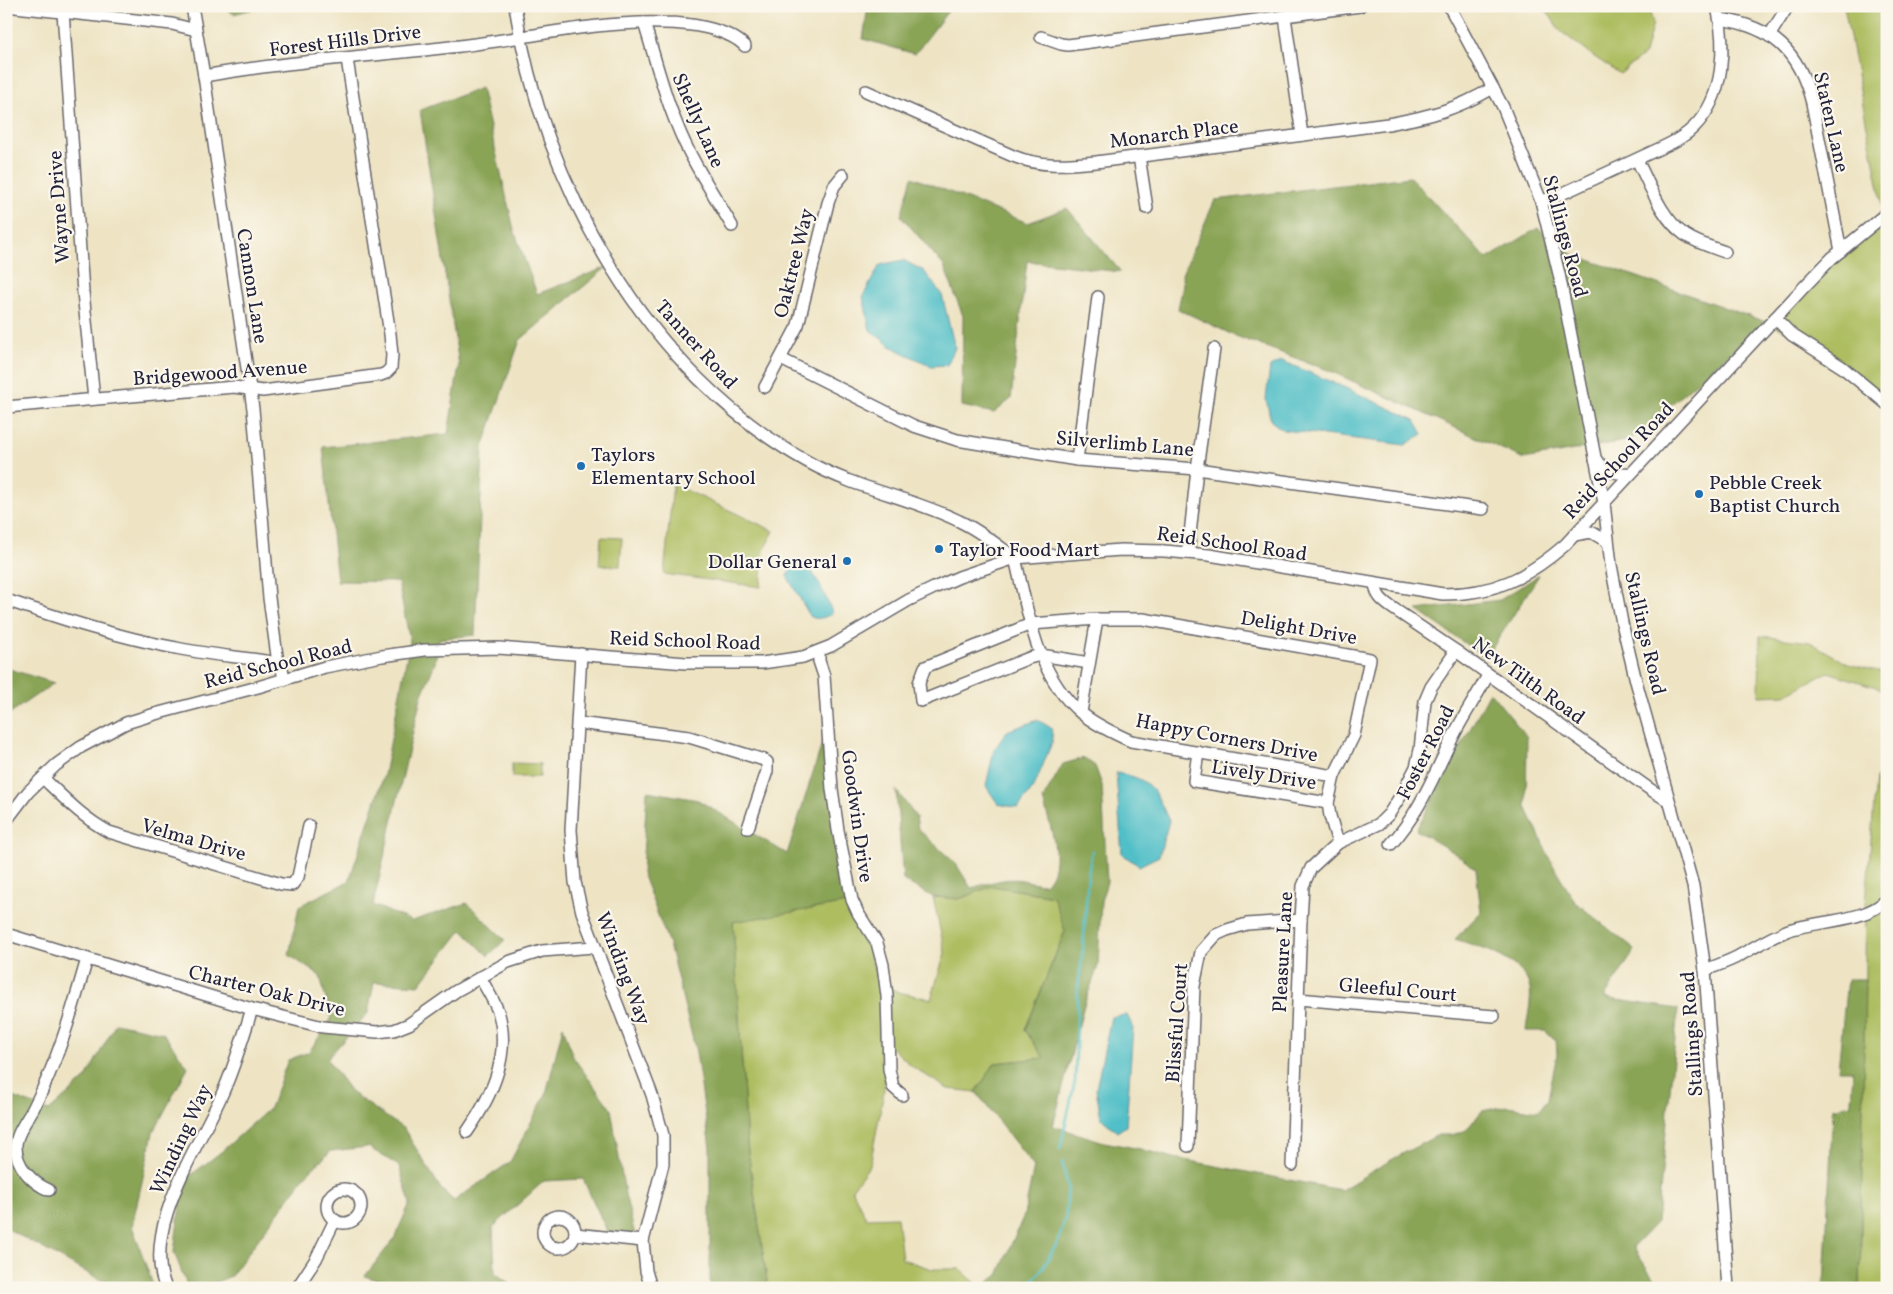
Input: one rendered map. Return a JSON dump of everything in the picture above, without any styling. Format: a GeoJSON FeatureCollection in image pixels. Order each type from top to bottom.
{"type":"FeatureCollection","features":[{"type":"Feature","properties":{"kind":"street"},"geometry":{"type":"LineString","coordinates":[[6,6],[172,24],[196,30]]}},
{"type":"Feature","properties":{"kind":"street","name":"Cannon Lane"},"geometry":{"type":"LineString","coordinates":[[192,6],[250,389],[269,598],[278,663],[282,668],[284,680]]}},
{"type":"Feature","properties":{"kind":"street","name":"Tanner Road"},"geometry":{"type":"LineString","coordinates":[[515,6],[530,80],[547,131],[590,231],[644,315],[694,375],[752,425],[808,462],[833,475],[870,490],[938,512],[959,521],[988,538],[1015,558]]}},
{"type":"Feature","properties":{"kind":"street"},"geometry":{"type":"LineString","coordinates":[[1041,37],[1061,44],[1068,44],[1360,6]]}},
{"type":"Feature","properties":{"kind":"street","name":"Stallings Road"},"geometry":{"type":"LineString","coordinates":[[1449,6],[1493,88],[1516,136],[1541,202],[1558,274],[1604,503],[1608,542],[1622,623],[1693,886],[1700,922],[1705,970],[1728,1288]]}},
{"type":"Feature","properties":{"kind":"street"},"geometry":{"type":"LineString","coordinates":[[1541,202],[1637,160],[1682,137],[1695,126],[1706,112],[1720,75],[1722,46],[1717,6]]}},
{"type":"Feature","properties":{"kind":"street"},"geometry":{"type":"LineString","coordinates":[[1770,36],[1788,6]]}},
{"type":"Feature","properties":{"kind":"street","name":"Wayne Drive"},"geometry":{"type":"LineString","coordinates":[[63,12],[83,292],[94,399]]}},
{"type":"Feature","properties":{"kind":"street"},"geometry":{"type":"LineString","coordinates":[[1285,16],[1302,135]]}},
{"type":"Feature","properties":{"kind":"street","name":"Staten Lane"},"geometry":{"type":"LineString","coordinates":[[1720,19],[1735,21],[1770,36],[1792,55],[1800,68],[1807,83],[1841,251]]}},
{"type":"Feature","properties":{"kind":"street","name":"Forest Hills Drive"},"geometry":{"type":"LineString","coordinates":[[204,76],[458,46],[583,27],[644,23],[673,23],[717,31],[738,39],[745,46]]}},
{"type":"Feature","properties":{"kind":"street","name":"Shelly Lane"},"geometry":{"type":"LineString","coordinates":[[644,23],[661,82],[677,127],[703,177],[732,226]]}},
{"type":"Feature","properties":{"kind":"street","name":"Bridgewood Avenue"},"geometry":{"type":"LineString","coordinates":[[6,407],[234,387],[263,391],[276,390],[381,375],[391,368],[390,334],[347,59]]}},
{"type":"Feature","properties":{"kind":"street","name":"Monarch Place"},"geometry":{"type":"LineString","coordinates":[[866,91],[1013,156],[1047,165],[1068,165],[1388,124],[1427,117],[1469,102],[1493,88]]}},
{"type":"Feature","properties":{"kind":"street"},"geometry":{"type":"LineString","coordinates":[[1139,156],[1147,208]]}},
{"type":"Feature","properties":{"kind":"street"},"geometry":{"type":"LineString","coordinates":[[1637,160],[1659,205],[1676,227],[1699,242],[1725,252]]}},
{"type":"Feature","properties":{"kind":"street","name":"Oaktree Way"},"geometry":{"type":"LineString","coordinates":[[765,387],[798,325],[828,203],[834,186],[843,175]]}},
{"type":"Feature","properties":{"kind":"street","name":"Reid School Road"},"geometry":{"type":"LineString","coordinates":[[6,821],[28,792],[56,765],[81,747],[126,724],[155,714],[324,668],[382,656],[426,650],[499,648],[686,663],[742,663],[790,659],[819,651],[934,588],[959,577],[1015,558],[1121,550],[1188,553],[1443,594],[1484,590],[1511,582],[1536,569],[1574,534],[1775,318],[1841,251],[1887,213]]}},
{"type":"Feature","properties":{"kind":"street"},"geometry":{"type":"LineString","coordinates":[[1076,460],[1098,297]]}},
{"type":"Feature","properties":{"kind":"street"},"geometry":{"type":"LineString","coordinates":[[1775,318],[1792,335],[1842,367],[1887,404]]}},
{"type":"Feature","properties":{"kind":"street"},"geometry":{"type":"LineString","coordinates":[[1188,553],[1197,468],[1214,349]]}},
{"type":"Feature","properties":{"kind":"street","name":"Silverlimb Lane"},"geometry":{"type":"LineString","coordinates":[[781,359],[914,426],[957,440],[1076,460],[1197,468],[1483,509]]}},
{"type":"Feature","properties":{"kind":"street"},"geometry":{"type":"LineString","coordinates":[[1595,458],[1601,465],[1613,473],[1631,472]]}},
{"type":"Feature","properties":{"kind":"street"},"geometry":{"type":"LineString","coordinates":[[1574,534],[1591,532],[1608,542]]}},
{"type":"Feature","properties":{"kind":"street","name":"Happy Corners Drive"},"geometry":{"type":"LineString","coordinates":[[1015,558],[1031,624],[1041,655],[1060,691],[1081,712],[1103,728],[1131,741],[1334,776]]}},
{"type":"Feature","properties":{"kind":"street","name":"New Tilth Road"},"geometry":{"type":"LineString","coordinates":[[1375,583],[1376,593],[1381,599],[1669,801]]}},
{"type":"Feature","properties":{"kind":"street"},"geometry":{"type":"LineString","coordinates":[[6,600],[75,624],[132,639],[207,654],[278,663]]}},
{"type":"Feature","properties":{"kind":"street"},"geometry":{"type":"LineString","coordinates":[[1081,712],[1097,618]]}},
{"type":"Feature","properties":{"kind":"street","name":"Delight Drive"},"geometry":{"type":"LineString","coordinates":[[1041,655],[921,701],[919,683],[925,667],[1031,624],[1097,618],[1143,619],[1370,659],[1354,735],[1334,776],[1328,803],[1338,843]]}},
{"type":"Feature","properties":{"kind":"street","name":"Goodwin Drive"},"geometry":{"type":"LineString","coordinates":[[819,651],[819,661],[824,676],[832,789],[838,830],[852,900],[880,951],[887,996],[889,1069],[893,1087],[902,1095]]}},
{"type":"Feature","properties":{"kind":"street","name":"Pleasure Lane"},"geometry":{"type":"LineString","coordinates":[[1292,1165],[1300,920],[1303,886],[1310,868],[1338,843],[1379,824],[1390,814],[1404,792],[1416,767],[1420,750],[1424,701],[1431,686],[1456,651]]}},
{"type":"Feature","properties":{"kind":"street","name":"Winding Way"},"geometry":{"type":"LineString","coordinates":[[581,654],[571,830],[572,859],[578,898],[594,947],[652,1095],[664,1135],[663,1164],[643,1241],[646,1271],[651,1288]]}},
{"type":"Feature","properties":{"kind":"street"},"geometry":{"type":"LineString","coordinates":[[1041,655],[1089,663]]}},
{"type":"Feature","properties":{"kind":"street","name":"Foster Road"},"geometry":{"type":"LineString","coordinates":[[1391,844],[1412,818],[1455,732],[1488,674]]}},
{"type":"Feature","properties":{"kind":"street"},"geometry":{"type":"LineString","coordinates":[[578,723],[689,737],[764,760],[767,762],[768,771],[748,828]]}},
{"type":"Feature","properties":{"kind":"street","name":"Lively Drive"},"geometry":{"type":"LineString","coordinates":[[1198,752],[1194,781],[1328,803]]}},
{"type":"Feature","properties":{"kind":"street","name":"Velma Drive"},"geometry":{"type":"LineString","coordinates":[[43,778],[79,813],[93,824],[109,832],[281,884],[292,885],[298,877],[309,826]]}},
{"type":"Feature","properties":{"kind":"street"},"geometry":{"type":"LineString","coordinates":[[1705,970],[1726,962],[1791,929],[1864,914],[1877,908],[1887,899]]}},
{"type":"Feature","properties":{"kind":"street","name":"Blissful Court"},"geometry":{"type":"LineString","coordinates":[[1188,1146],[1194,986],[1201,952],[1216,935],[1227,930],[1246,924],[1300,920]]}},
{"type":"Feature","properties":{"kind":"street","name":"Charter Oak Drive"},"geometry":{"type":"LineString","coordinates":[[6,934],[252,1009],[323,1028],[386,1032],[409,1024],[480,977],[508,962],[531,954],[553,950],[594,947]]}},
{"type":"Feature","properties":{"kind":"street"},"geometry":{"type":"LineString","coordinates":[[48,1190],[38,1186],[30,1178],[18,1158],[16,1143],[54,1064],[66,1033],[87,959]]}},
{"type":"Feature","properties":{"kind":"street"},"geometry":{"type":"LineString","coordinates":[[467,1132],[492,1089],[498,1072],[502,1048],[500,1018],[495,1004],[480,977]]}},
{"type":"Feature","properties":{"kind":"street","name":"Gleeful Court"},"geometry":{"type":"LineString","coordinates":[[1298,999],[1494,1016]]}},
{"type":"Feature","properties":{"kind":"street","name":"Winding Way"},"geometry":{"type":"LineString","coordinates":[[166,1288],[161,1275],[160,1254],[168,1212],[182,1176],[224,1090],[252,1009]]}},
{"type":"Feature","properties":{"kind":"street"},"geometry":{"type":"LineString","coordinates":[[297,1288],[316,1259],[335,1220]]}},
{"type":"Feature","properties":{"kind":"street"},"geometry":{"type":"LineString","coordinates":[[575,1234],[643,1241]]}},
{"type":"Feature","properties":{"kind":"green space"},"geometry":{"type":"Polygon","coordinates":[[[222,6],[265,6],[234,14],[222,6]]]}},
{"type":"Feature","properties":{"kind":"green space"},"geometry":{"type":"Polygon","coordinates":[[[868,6],[952,6],[915,54],[863,39],[868,6]]]}},
{"type":"Feature","properties":{"kind":"green space"},"geometry":{"type":"Polygon","coordinates":[[[1544,6],[1648,6],[1653,23],[1645,54],[1620,74],[1559,30],[1544,6]]]}},
{"type":"Feature","properties":{"kind":"green space"},"geometry":{"type":"Polygon","coordinates":[[[1844,6],[1887,6],[1887,410],[1823,349],[1766,322],[1883,210],[1844,6]]]}},
{"type":"Feature","properties":{"kind":"green space"},"geometry":{"type":"Polygon","coordinates":[[[481,88],[514,230],[537,294],[607,267],[520,340],[483,447],[475,635],[439,639],[435,663],[421,697],[373,905],[412,921],[467,903],[505,940],[488,956],[462,930],[419,985],[374,982],[368,1013],[327,1059],[352,1093],[404,1129],[441,1189],[454,1201],[510,1162],[546,1094],[563,1026],[573,1057],[611,1109],[625,1194],[635,1235],[608,1233],[583,1179],[544,1181],[493,1227],[495,1273],[516,1288],[436,1288],[429,1285],[397,1288],[365,1276],[394,1239],[410,1203],[399,1166],[368,1147],[331,1151],[306,1175],[231,1276],[202,1288],[188,1288],[174,1252],[183,1181],[221,1152],[270,1108],[288,1060],[309,1052],[331,1019],[320,976],[289,955],[299,906],[349,881],[384,775],[410,641],[398,582],[337,581],[323,447],[448,434],[459,365],[420,110],[481,88]]]}},
{"type":"Feature","properties":{"kind":"green space"},"geometry":{"type":"Polygon","coordinates":[[[912,177],[1028,223],[1067,208],[1121,272],[1027,261],[1011,399],[994,413],[962,406],[963,316],[944,266],[901,216],[912,177]]]}},
{"type":"Feature","properties":{"kind":"green space"},"geometry":{"type":"Polygon","coordinates":[[[1410,177],[1487,259],[1538,228],[1572,254],[1766,322],[1630,440],[1524,459],[1328,370],[1233,335],[1178,309],[1183,285],[1182,274],[1215,200],[1410,177]]]}},
{"type":"Feature","properties":{"kind":"green space"},"geometry":{"type":"Polygon","coordinates":[[[673,484],[774,531],[764,550],[761,587],[664,574],[673,484]]]}},
{"type":"Feature","properties":{"kind":"green space"},"geometry":{"type":"Polygon","coordinates":[[[601,537],[622,538],[620,566],[599,565],[601,537]]]}},
{"type":"Feature","properties":{"kind":"green space"},"geometry":{"type":"Polygon","coordinates":[[[1539,575],[1486,658],[1417,610],[1500,600],[1539,575]]]}},
{"type":"Feature","properties":{"kind":"green space"},"geometry":{"type":"Polygon","coordinates":[[[1887,599],[1887,693],[1879,688],[1828,672],[1785,695],[1759,696],[1760,636],[1810,642],[1848,664],[1882,672],[1887,599]]]}},
{"type":"Feature","properties":{"kind":"green space"},"geometry":{"type":"Polygon","coordinates":[[[6,668],[54,683],[6,716],[6,668]]]}},
{"type":"Feature","properties":{"kind":"green space"},"geometry":{"type":"Polygon","coordinates":[[[1490,692],[1527,737],[1526,807],[1552,863],[1575,902],[1635,950],[1604,998],[1678,1009],[1657,1222],[1633,1247],[1660,1288],[980,1288],[998,1275],[1024,1215],[1034,1167],[976,1092],[995,1063],[1044,1058],[1025,1030],[1065,931],[1053,896],[992,886],[959,899],[933,897],[903,880],[896,790],[916,817],[918,829],[956,864],[971,888],[1009,879],[1045,884],[1051,876],[1055,855],[1052,832],[1043,799],[1063,764],[1084,758],[1095,766],[1102,785],[1107,882],[1101,901],[1098,966],[1084,1005],[1053,1126],[1104,1142],[1174,1158],[1341,1190],[1438,1135],[1452,1135],[1466,1130],[1482,1111],[1507,1106],[1538,1111],[1548,1099],[1557,1054],[1556,1040],[1545,1031],[1526,1031],[1530,989],[1526,979],[1520,970],[1500,956],[1455,939],[1481,912],[1476,869],[1453,852],[1416,830],[1490,692]]]}},
{"type":"Feature","properties":{"kind":"green space"},"geometry":{"type":"Polygon","coordinates":[[[823,741],[848,903],[733,922],[747,1144],[768,1288],[710,1288],[710,1148],[696,1052],[669,944],[642,873],[647,791],[698,800],[787,854],[823,741]]]}},
{"type":"Feature","properties":{"kind":"green space"},"geometry":{"type":"Polygon","coordinates":[[[512,763],[540,764],[540,777],[512,777],[512,763]]]}},
{"type":"Feature","properties":{"kind":"green space"},"geometry":{"type":"Polygon","coordinates":[[[1887,765],[1887,1288],[1860,1288],[1866,902],[1876,778],[1887,765]]]}},
{"type":"Feature","properties":{"kind":"green space"},"geometry":{"type":"Polygon","coordinates":[[[992,886],[1054,896],[1065,931],[1025,1030],[1045,1058],[995,1063],[976,1092],[948,1089],[914,1068],[889,1045],[883,1097],[870,1165],[852,1189],[866,1218],[897,1217],[902,1259],[932,1269],[960,1269],[980,1287],[768,1288],[747,1144],[733,921],[848,903],[866,941],[877,980],[898,992],[931,999],[945,953],[933,897],[959,899],[992,886]]]}},
{"type":"Feature","properties":{"kind":"green space"},"geometry":{"type":"Polygon","coordinates":[[[1847,979],[1865,979],[1860,1288],[1804,1288],[1824,1284],[1833,1108],[1851,1104],[1853,1070],[1838,1070],[1847,979]]]}},
{"type":"Feature","properties":{"kind":"green space"},"geometry":{"type":"Polygon","coordinates":[[[116,1023],[163,1033],[188,1067],[153,1133],[132,1226],[154,1288],[115,1288],[6,1228],[6,1094],[49,1111],[86,1078],[116,1023]]]}},
{"type":"Feature","properties":{"kind":"water"},"geometry":{"type":"Polygon","coordinates":[[[903,260],[924,271],[942,295],[955,348],[947,365],[931,366],[892,347],[870,330],[863,296],[880,265],[903,260]]]}},
{"type":"Feature","properties":{"kind":"water"},"geometry":{"type":"Polygon","coordinates":[[[1282,361],[1415,420],[1423,434],[1405,445],[1283,430],[1271,421],[1266,399],[1270,367],[1282,361]]]}},
{"type":"Feature","properties":{"kind":"water"},"geometry":{"type":"Polygon","coordinates":[[[803,564],[816,578],[832,614],[818,618],[810,616],[787,576],[790,570],[803,564]]]}},
{"type":"Feature","properties":{"kind":"water"},"geometry":{"type":"Polygon","coordinates":[[[1038,720],[1051,728],[1053,740],[1034,787],[1018,808],[998,804],[986,786],[994,750],[1007,731],[1038,720]]]}},
{"type":"Feature","properties":{"kind":"water"},"geometry":{"type":"Polygon","coordinates":[[[1116,773],[1138,778],[1145,782],[1156,794],[1169,821],[1159,856],[1139,866],[1122,854],[1116,773]]]}},
{"type":"Feature","properties":{"kind":"water"},"geometry":{"type":"Polygon","coordinates":[[[1127,1015],[1133,1027],[1126,1126],[1117,1132],[1101,1118],[1096,1089],[1111,1017],[1127,1015]]]}},
{"type":"Feature","properties":{"kind":"waterway"},"geometry":{"type":"LineString","coordinates":[[1060,1149],[1075,1081],[1078,988],[1083,949],[1088,875],[1092,851]]}},
{"type":"Feature","properties":{"kind":"waterway"},"geometry":{"type":"LineString","coordinates":[[1025,1288],[1040,1272],[1059,1240],[1066,1214],[1068,1186],[1062,1162]]}},
{"type":"Feature","properties":{"kind":"place","name":"Taylors Elementary School"},"geometry":{"type":"Point","coordinates":[581,466]}},
{"type":"Feature","properties":{"kind":"place","name":"Pebble Creek Baptist Church"},"geometry":{"type":"Point","coordinates":[1699,494]}},
{"type":"Feature","properties":{"kind":"place","name":"Taylor Food Mart"},"geometry":{"type":"Point","coordinates":[939,549]}},
{"type":"Feature","properties":{"kind":"place","name":"Dollar General"},"geometry":{"type":"Point","coordinates":[847,561]}}]}
